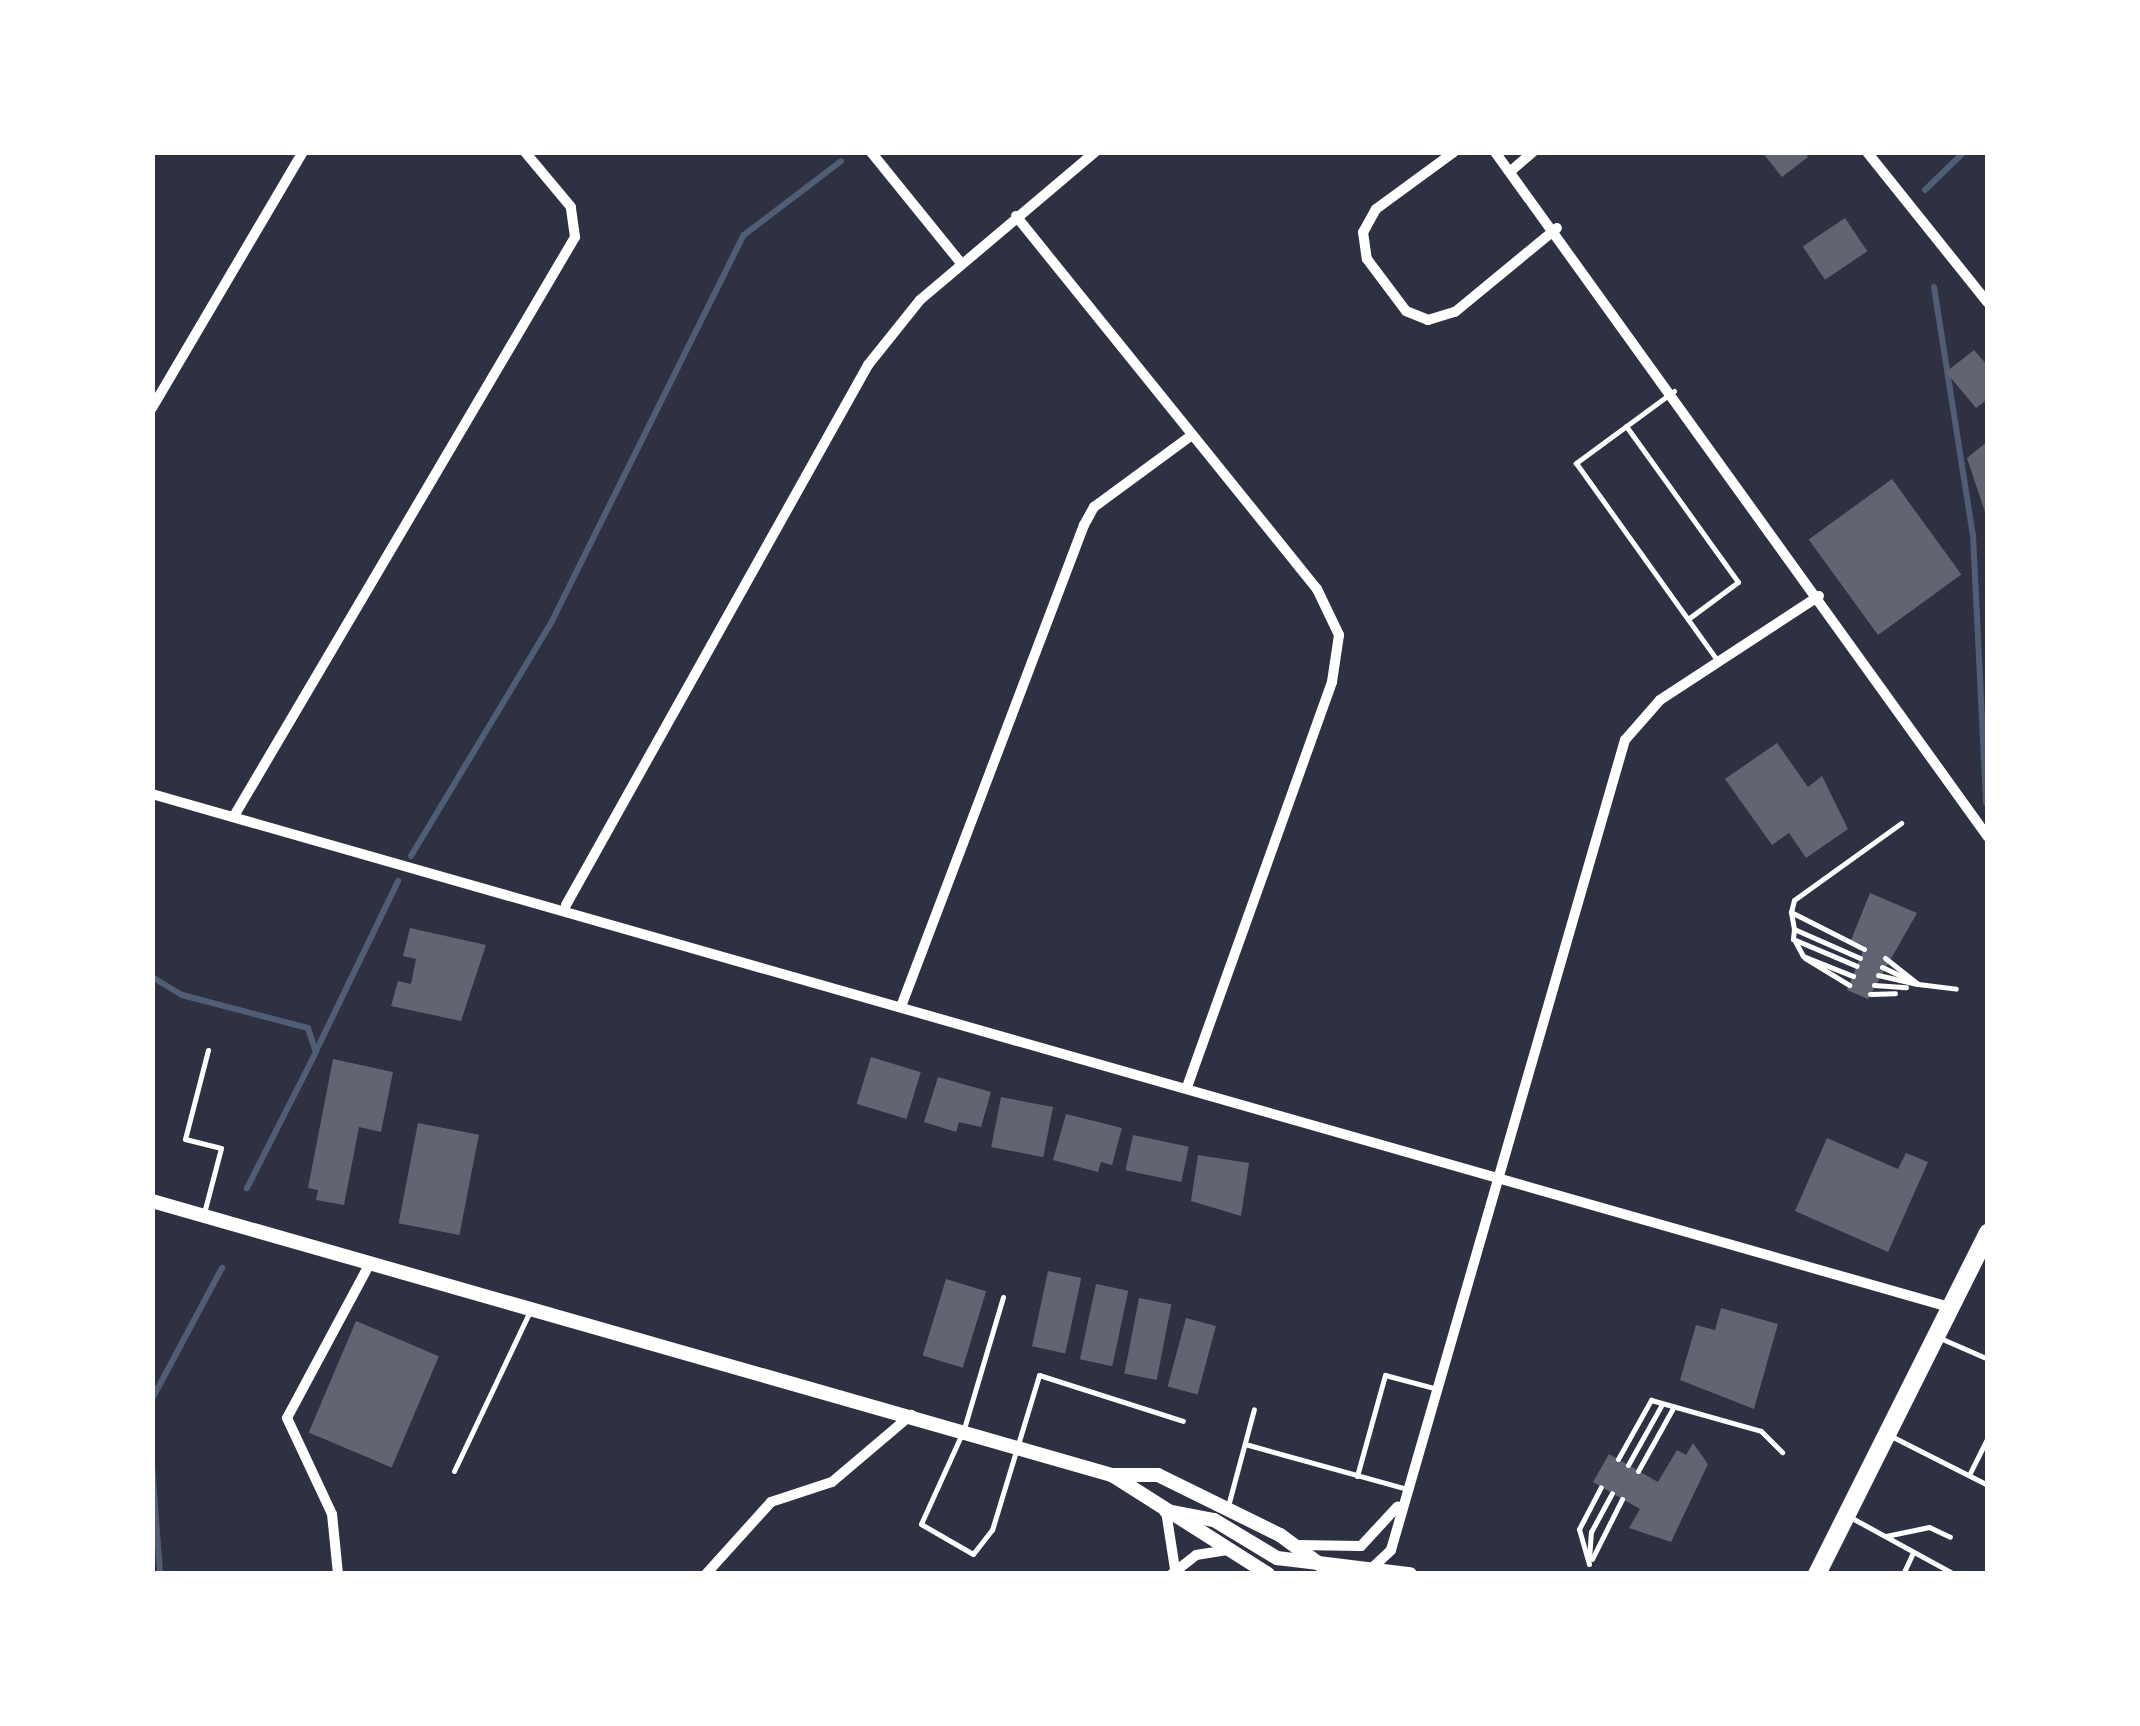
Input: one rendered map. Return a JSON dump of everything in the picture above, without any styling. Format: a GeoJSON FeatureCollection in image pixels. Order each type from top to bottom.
{"type":"FeatureCollection","features":[{"type":"Feature","properties":{"kind":"main road"},"geometry":{"type":"LineString","coordinates":[[1816,1574],[1891,1436],[1988,1232]]}},
{"type":"Feature","properties":{"kind":"street"},"geometry":{"type":"LineString","coordinates":[[152,408],[303,152]]}},
{"type":"Feature","properties":{"kind":"street"},"geometry":{"type":"LineString","coordinates":[[234,816],[577,222],[525,152]]}},
{"type":"Feature","properties":{"kind":"street"},"geometry":{"type":"LineString","coordinates":[[871,152],[960,263]]}},
{"type":"Feature","properties":{"kind":"street"},"geometry":{"type":"LineString","coordinates":[[566,905],[868,365],[960,263],[1095,152]]}},
{"type":"Feature","properties":{"kind":"street"},"geometry":{"type":"LineString","coordinates":[[1454,152],[1435,157],[1376,209],[1363,232],[1366,260],[1416,318],[1456,312],[1557,228]]}},
{"type":"Feature","properties":{"kind":"street"},"geometry":{"type":"LineString","coordinates":[[1495,152],[1557,228],[1988,837]]}},
{"type":"Feature","properties":{"kind":"street"},"geometry":{"type":"LineString","coordinates":[[1512,170],[1532,152]]}},
{"type":"Feature","properties":{"kind":"street"},"geometry":{"type":"LineString","coordinates":[[1867,152],[1988,303]]}},
{"type":"Feature","properties":{"kind":"street"},"geometry":{"type":"LineString","coordinates":[[1016,216],[1317,589],[1340,649],[1188,1085]]}},
{"type":"Feature","properties":{"kind":"street"},"geometry":{"type":"LineString","coordinates":[[902,1004],[1084,525],[1094,507],[1192,435]]}},
{"type":"Feature","properties":{"kind":"street"},"geometry":{"type":"LineString","coordinates":[[1372,1568],[1391,1550],[1398,1505],[1625,740],[1643,714],[1819,596]]}},
{"type":"Feature","properties":{"kind":"street"},"geometry":{"type":"LineString","coordinates":[[152,794],[566,905],[1954,1308]]}},
{"type":"Feature","properties":{"kind":"street"},"geometry":{"type":"LineString","coordinates":[[152,1201],[912,1414],[1112,1474],[1158,1474],[1228,1506],[1296,1545],[1333,1574]]}},
{"type":"Feature","properties":{"kind":"street"},"geometry":{"type":"LineString","coordinates":[[338,1574],[332,1514],[287,1418],[370,1262]]}},
{"type":"Feature","properties":{"kind":"street"},"geometry":{"type":"LineString","coordinates":[[706,1574],[771,1502],[832,1482],[912,1414]]}},
{"type":"Feature","properties":{"kind":"street"},"geometry":{"type":"LineString","coordinates":[[1112,1474],[1268,1574]]}},
{"type":"Feature","properties":{"kind":"street"},"geometry":{"type":"LineString","coordinates":[[1296,1545],[1361,1546],[1398,1505]]}},
{"type":"Feature","properties":{"kind":"street"},"geometry":{"type":"LineString","coordinates":[[1166,1512],[1214,1520],[1276,1558],[1410,1574]]}},
{"type":"Feature","properties":{"kind":"street"},"geometry":{"type":"LineString","coordinates":[[1166,1512],[1174,1571],[1230,1550]]}},
{"type":"Feature","properties":{"kind":"lane"},"geometry":{"type":"LineString","coordinates":[[1674,392],[1576,462],[1718,661]]}},
{"type":"Feature","properties":{"kind":"lane"},"geometry":{"type":"LineString","coordinates":[[1626,426],[1738,582],[1688,619]]}},
{"type":"Feature","properties":{"kind":"lane"},"geometry":{"type":"LineString","coordinates":[[1849,986],[1814,971],[1803,956],[1793,939],[1794,900],[1900,824]]}},
{"type":"Feature","properties":{"kind":"lane"},"geometry":{"type":"LineString","coordinates":[[1791,912],[1864,948]]}},
{"type":"Feature","properties":{"kind":"lane"},"geometry":{"type":"LineString","coordinates":[[1794,928],[1860,958]]}},
{"type":"Feature","properties":{"kind":"lane"},"geometry":{"type":"LineString","coordinates":[[1793,939],[1857,966]]}},
{"type":"Feature","properties":{"kind":"lane"},"geometry":{"type":"LineString","coordinates":[[1803,956],[1853,976]]}},
{"type":"Feature","properties":{"kind":"lane"},"geometry":{"type":"LineString","coordinates":[[1885,958],[1918,984]]}},
{"type":"Feature","properties":{"kind":"lane"},"geometry":{"type":"LineString","coordinates":[[1882,967],[1918,984],[1956,989]]}},
{"type":"Feature","properties":{"kind":"lane"},"geometry":{"type":"LineString","coordinates":[[1878,976],[1906,987]]}},
{"type":"Feature","properties":{"kind":"lane"},"geometry":{"type":"LineString","coordinates":[[1870,994],[1895,993],[1918,984]]}},
{"type":"Feature","properties":{"kind":"lane"},"geometry":{"type":"LineString","coordinates":[[1874,985],[1895,993]]}},
{"type":"Feature","properties":{"kind":"lane"},"geometry":{"type":"LineString","coordinates":[[204,1215],[221,1148],[184,1139],[208,1050]]}},
{"type":"Feature","properties":{"kind":"lane"},"geometry":{"type":"LineString","coordinates":[[1003,1296],[964,1429],[921,1524],[973,1554],[992,1530],[1039,1375],[1183,1420]]}},
{"type":"Feature","properties":{"kind":"lane"},"geometry":{"type":"LineString","coordinates":[[454,1471],[532,1308]]}},
{"type":"Feature","properties":{"kind":"lane"},"geometry":{"type":"LineString","coordinates":[[1940,1338],[1988,1359]]}},
{"type":"Feature","properties":{"kind":"lane"},"geometry":{"type":"LineString","coordinates":[[1357,1476],[1385,1375],[1434,1388]]}},
{"type":"Feature","properties":{"kind":"lane"},"geometry":{"type":"LineString","coordinates":[[1618,1459],[1651,1400],[1661,1406],[1761,1431],[1782,1452]]}},
{"type":"Feature","properties":{"kind":"lane"},"geometry":{"type":"LineString","coordinates":[[1628,1464],[1661,1406]]}},
{"type":"Feature","properties":{"kind":"lane"},"geometry":{"type":"LineString","coordinates":[[1638,1471],[1673,1408]]}},
{"type":"Feature","properties":{"kind":"lane"},"geometry":{"type":"LineString","coordinates":[[1228,1506],[1254,1409]]}},
{"type":"Feature","properties":{"kind":"lane"},"geometry":{"type":"LineString","coordinates":[[1891,1436],[1988,1485]]}},
{"type":"Feature","properties":{"kind":"lane"},"geometry":{"type":"LineString","coordinates":[[1968,1475],[1988,1437]]}},
{"type":"Feature","properties":{"kind":"lane"},"geometry":{"type":"LineString","coordinates":[[1244,1444],[1404,1488]]}},
{"type":"Feature","properties":{"kind":"lane"},"geometry":{"type":"LineString","coordinates":[[1589,1564],[1579,1529],[1602,1487]]}},
{"type":"Feature","properties":{"kind":"lane"},"geometry":{"type":"LineString","coordinates":[[1589,1564],[1590,1532],[1612,1493]]}},
{"type":"Feature","properties":{"kind":"lane"},"geometry":{"type":"LineString","coordinates":[[1589,1564],[1622,1499]]}},
{"type":"Feature","properties":{"kind":"lane"},"geometry":{"type":"LineString","coordinates":[[1848,1516],[1954,1574]]}},
{"type":"Feature","properties":{"kind":"lane"},"geometry":{"type":"LineString","coordinates":[[1884,1536],[1930,1527],[1950,1537]]}},
{"type":"Feature","properties":{"kind":"lane"},"geometry":{"type":"LineString","coordinates":[[1903,1574],[1913,1553]]}},
{"type":"Feature","properties":{"kind":"building"},"geometry":{"type":"Polygon","coordinates":[[[1762,152],[1804,152],[1808,157],[1782,177],[1762,152]]]}},
{"type":"Feature","properties":{"kind":"building"},"geometry":{"type":"Polygon","coordinates":[[[1845,218],[1867,251],[1825,280],[1803,247],[1845,218]]]}},
{"type":"Feature","properties":{"kind":"building"},"geometry":{"type":"Polygon","coordinates":[[[1974,350],[1988,366],[1988,399],[1976,408],[1946,372],[1974,350]]]}},
{"type":"Feature","properties":{"kind":"building"},"geometry":{"type":"Polygon","coordinates":[[[1988,441],[1988,521],[1967,458],[1988,441]]]}},
{"type":"Feature","properties":{"kind":"building"},"geometry":{"type":"Polygon","coordinates":[[[1892,479],[1961,574],[1878,635],[1809,540],[1892,479]]]}},
{"type":"Feature","properties":{"kind":"building"},"geometry":{"type":"Polygon","coordinates":[[[1777,743],[1808,787],[1822,776],[1848,829],[1806,858],[1789,833],[1772,845],[1725,779],[1777,743]]]}},
{"type":"Feature","properties":{"kind":"building"},"geometry":{"type":"Polygon","coordinates":[[[1870,893],[1917,913],[1868,999],[1847,990],[1865,946],[1851,940],[1870,893]]]}},
{"type":"Feature","properties":{"kind":"building"},"geometry":{"type":"Polygon","coordinates":[[[410,928],[486,945],[461,1021],[391,1006],[398,981],[411,984],[416,959],[403,956],[410,928]]]}},
{"type":"Feature","properties":{"kind":"building"},"geometry":{"type":"Polygon","coordinates":[[[871,1057],[921,1072],[906,1119],[857,1104],[871,1057]]]}},
{"type":"Feature","properties":{"kind":"building"},"geometry":{"type":"Polygon","coordinates":[[[333,1059],[393,1072],[381,1132],[359,1127],[344,1205],[316,1200],[318,1190],[308,1188],[333,1059]]]}},
{"type":"Feature","properties":{"kind":"building"},"geometry":{"type":"Polygon","coordinates":[[[938,1077],[991,1092],[981,1127],[959,1122],[956,1132],[924,1122],[938,1077]]]}},
{"type":"Feature","properties":{"kind":"building"},"geometry":{"type":"Polygon","coordinates":[[[1001,1097],[1053,1107],[1043,1157],[991,1147],[1001,1097]]]}},
{"type":"Feature","properties":{"kind":"building"},"geometry":{"type":"Polygon","coordinates":[[[1066,1114],[1122,1128],[1112,1165],[1101,1162],[1098,1172],[1053,1160],[1066,1114]]]}},
{"type":"Feature","properties":{"kind":"building"},"geometry":{"type":"Polygon","coordinates":[[[418,1123],[479,1135],[459,1235],[399,1223],[418,1123]]]}},
{"type":"Feature","properties":{"kind":"building"},"geometry":{"type":"Polygon","coordinates":[[[1133,1135],[1189,1147],[1181,1182],[1126,1170],[1133,1135]]]}},
{"type":"Feature","properties":{"kind":"building"},"geometry":{"type":"Polygon","coordinates":[[[1827,1138],[1898,1169],[1906,1153],[1928,1162],[1888,1252],[1795,1211],[1827,1138]]]}},
{"type":"Feature","properties":{"kind":"building"},"geometry":{"type":"Polygon","coordinates":[[[1198,1155],[1249,1163],[1241,1216],[1191,1201],[1198,1155]]]}},
{"type":"Feature","properties":{"kind":"building"},"geometry":{"type":"Polygon","coordinates":[[[1048,1271],[1081,1278],[1065,1353],[1032,1346],[1048,1271]]]}},
{"type":"Feature","properties":{"kind":"building"},"geometry":{"type":"Polygon","coordinates":[[[946,1279],[986,1291],[963,1368],[923,1356],[946,1279]]]}},
{"type":"Feature","properties":{"kind":"building"},"geometry":{"type":"Polygon","coordinates":[[[1096,1284],[1128,1291],[1112,1366],[1080,1359],[1096,1284]]]}},
{"type":"Feature","properties":{"kind":"building"},"geometry":{"type":"Polygon","coordinates":[[[1139,1298],[1171,1304],[1157,1380],[1124,1374],[1139,1298]]]}},
{"type":"Feature","properties":{"kind":"building"},"geometry":{"type":"Polygon","coordinates":[[[1721,1308],[1778,1324],[1754,1409],[1680,1380],[1696,1325],[1715,1330],[1721,1308]]]}},
{"type":"Feature","properties":{"kind":"building"},"geometry":{"type":"Polygon","coordinates":[[[1186,1318],[1216,1326],[1198,1395],[1168,1387],[1186,1318]]]}},
{"type":"Feature","properties":{"kind":"building"},"geometry":{"type":"Polygon","coordinates":[[[356,1321],[439,1356],[392,1468],[309,1432],[356,1321]]]}},
{"type":"Feature","properties":{"kind":"building"},"geometry":{"type":"Polygon","coordinates":[[[1693,1443],[1708,1464],[1671,1542],[1629,1528],[1640,1509],[1593,1482],[1609,1454],[1658,1482],[1677,1450],[1686,1455],[1693,1443]]]}},
{"type":"Feature","properties":{"kind":"waterway"},"geometry":{"type":"LineString","coordinates":[[1925,190],[1964,152]]}},
{"type":"Feature","properties":{"kind":"waterway"},"geometry":{"type":"LineString","coordinates":[[411,856],[552,621],[744,235],[841,161]]}},
{"type":"Feature","properties":{"kind":"waterway"},"geometry":{"type":"LineString","coordinates":[[1934,287],[1973,535],[1986,803]]}},
{"type":"Feature","properties":{"kind":"waterway"},"geometry":{"type":"LineString","coordinates":[[316,1051],[398,881]]}},
{"type":"Feature","properties":{"kind":"waterway"},"geometry":{"type":"LineString","coordinates":[[152,977],[182,995],[308,1028],[316,1052],[247,1188]]}},
{"type":"Feature","properties":{"kind":"waterway"},"geometry":{"type":"LineString","coordinates":[[152,1399],[222,1268]]}},
{"type":"Feature","properties":{"kind":"waterway"},"geometry":{"type":"LineString","coordinates":[[152,1464],[160,1574]]}}]}
